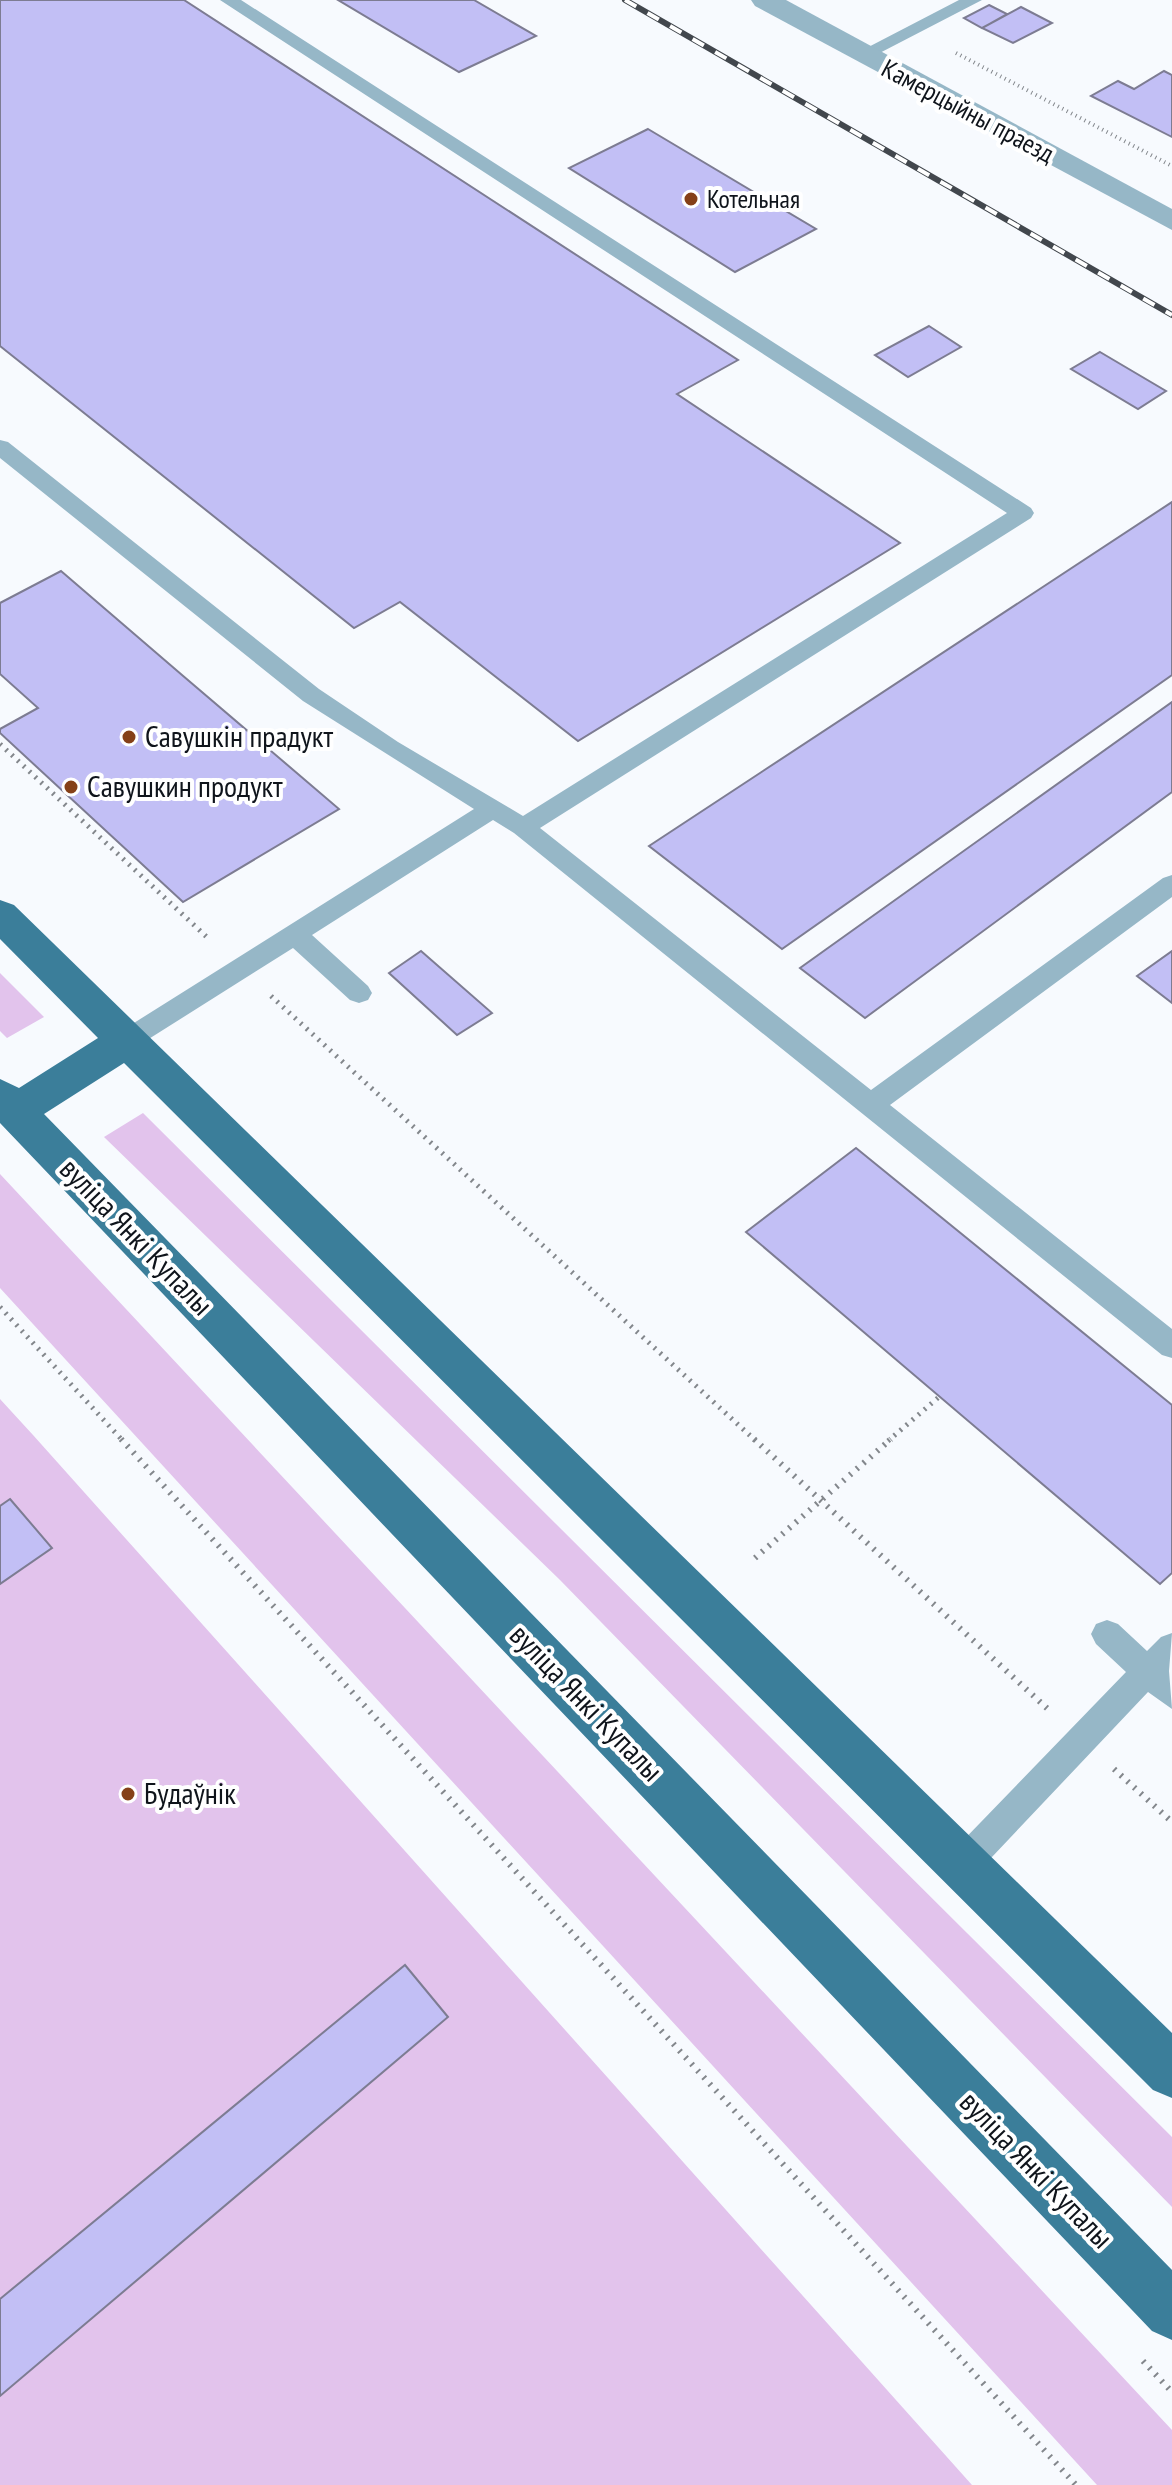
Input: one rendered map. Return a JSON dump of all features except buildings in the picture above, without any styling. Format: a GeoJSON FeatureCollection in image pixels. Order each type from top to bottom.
{"type":"FeatureCollection","features":[{"type":"Feature","properties":{"kind":"main road"},"geometry":{"type":"LineString","coordinates":[[0,915],[1172,2071]]}},
{"type":"Feature","properties":{"kind":"main road"},"geometry":{"type":"LineString","coordinates":[[8,1103],[127,1040]]}},
{"type":"Feature","properties":{"kind":"main road","name":"вуліца Янкі Купалы"},"geometry":{"type":"LineString","coordinates":[[8,1103],[1172,2311]]}},
{"type":"Feature","properties":{"kind":"street","name":"Камерцыйны праезд"},"geometry":{"type":"LineString","coordinates":[[765,0],[1172,221]]}},
{"type":"Feature","properties":{"kind":"lane"},"geometry":{"type":"LineString","coordinates":[[229,0],[1023,513],[523,827]]}},
{"type":"Feature","properties":{"kind":"lane"},"geometry":{"type":"LineString","coordinates":[[864,54],[973,0]]}},
{"type":"Feature","properties":{"kind":"lane"},"geometry":{"type":"LineString","coordinates":[[0,447],[311,695],[390,748],[523,827],[873,1103],[1172,1346]]}},
{"type":"Feature","properties":{"kind":"lane"},"geometry":{"type":"LineString","coordinates":[[127,1040],[494,808]]}},
{"type":"Feature","properties":{"kind":"lane"},"geometry":{"type":"LineString","coordinates":[[873,1103],[1172,884]]}},
{"type":"Feature","properties":{"kind":"lane"},"geometry":{"type":"LineString","coordinates":[[294,934],[359,993]]}},
{"type":"Feature","properties":{"kind":"lane"},"geometry":{"type":"LineString","coordinates":[[1107,1634],[1172,1694]]}},
{"type":"Feature","properties":{"kind":"lane"},"geometry":{"type":"LineString","coordinates":[[962,1865],[1080,1738],[1172,1647]]}},
{"type":"Feature","properties":{"kind":"path"},"geometry":{"type":"LineString","coordinates":[[956,53],[1172,166]]}},
{"type":"Feature","properties":{"kind":"path"},"geometry":{"type":"LineString","coordinates":[[7,740],[0,744],[1172,1822]]}},
{"type":"Feature","properties":{"kind":"path"},"geometry":{"type":"LineString","coordinates":[[0,1307],[1076,2485]]}},
{"type":"Feature","properties":{"kind":"path"},"geometry":{"type":"LineString","coordinates":[[755,1558],[940,1396]]}},
{"type":"Feature","properties":{"kind":"shaded area"},"geometry":{"type":"Polygon","coordinates":[[[0,973],[44,1017],[7,1038],[0,1031],[0,973]]]}},
{"type":"Feature","properties":{"kind":"shaded area"},"geometry":{"type":"Polygon","coordinates":[[[143,1113],[1172,2137],[1172,2207],[560,1580],[104,1137],[143,1113]]]}},
{"type":"Feature","properties":{"kind":"shaded area"},"geometry":{"type":"Polygon","coordinates":[[[0,1174],[1172,2430],[1172,2485],[1097,2485],[0,1288],[0,1174]]]}},
{"type":"Feature","properties":{"kind":"shaded area"},"geometry":{"type":"Polygon","coordinates":[[[0,1399],[33,1435],[972,2485],[0,2485],[0,1399]]]}},
{"type":"Feature","properties":{"kind":"railway"},"geometry":{"type":"LineString","coordinates":[[625,0],[1172,315]]}},
{"type":"Feature","properties":{"kind":"place","name":"Котельная"},"geometry":{"type":"Point","coordinates":[691,199]}},
{"type":"Feature","properties":{"kind":"place","name":"Савушкін прадукт"},"geometry":{"type":"Point","coordinates":[129,737]}},
{"type":"Feature","properties":{"kind":"place","name":"Савушкин продукт"},"geometry":{"type":"Point","coordinates":[71,787]}},
{"type":"Feature","properties":{"kind":"place","name":"Будаўнік"},"geometry":{"type":"Point","coordinates":[128,1794]}}]}
